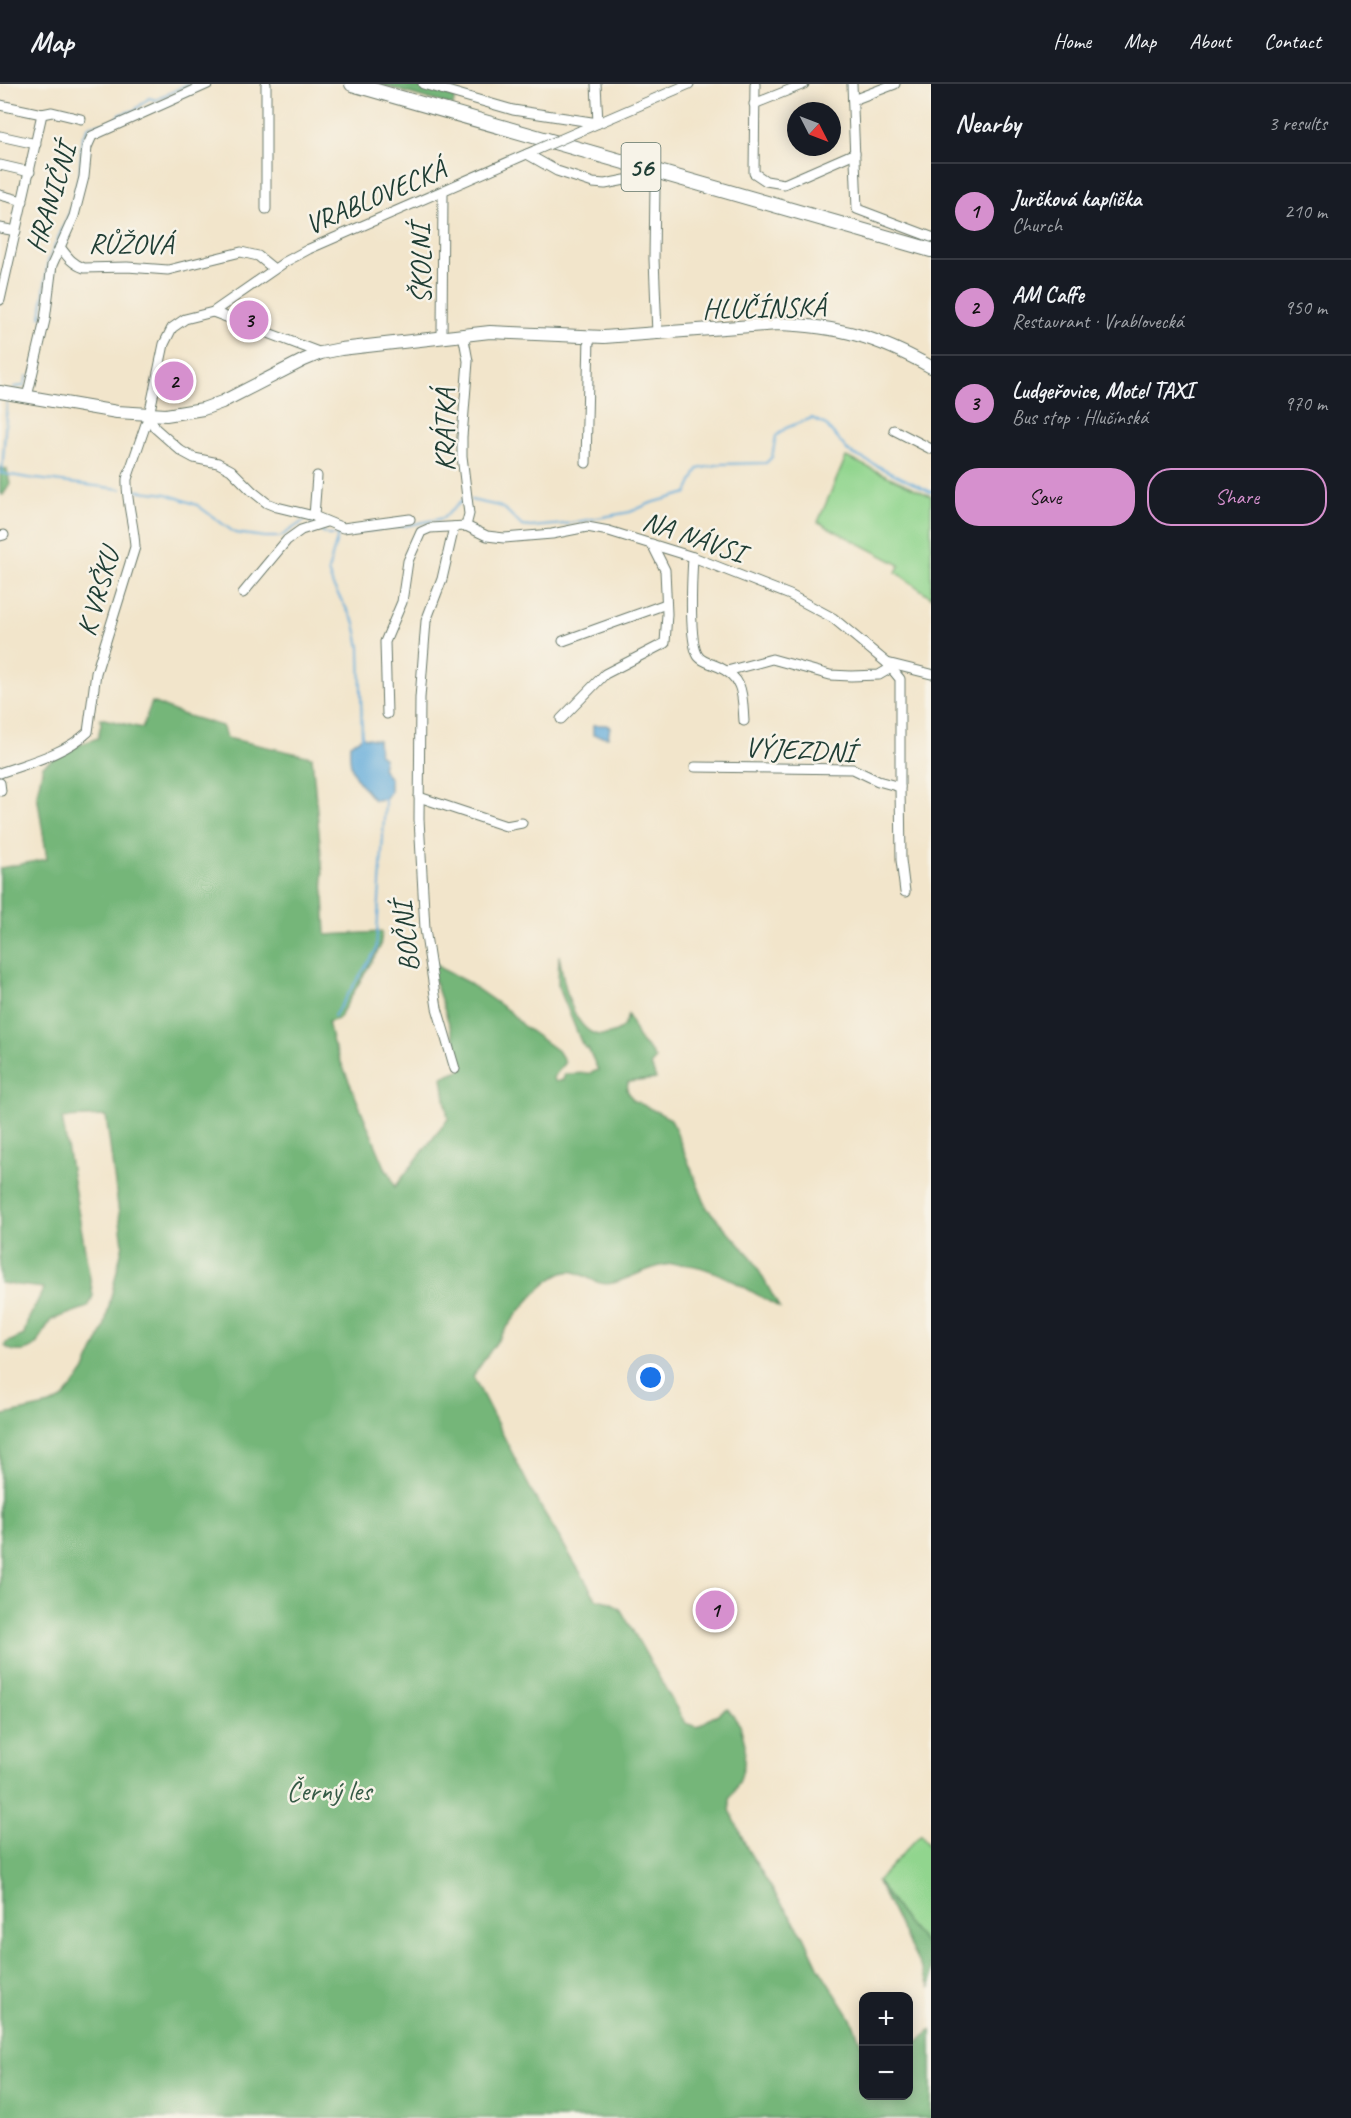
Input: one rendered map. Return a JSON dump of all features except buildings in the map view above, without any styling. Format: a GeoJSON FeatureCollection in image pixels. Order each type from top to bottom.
{"type":"FeatureCollection","features":[{"type":"Feature","properties":{"kind":"main road","name":"56"},"geometry":{"type":"LineString","coordinates":[[352,84],[931,250]]}},
{"type":"Feature","properties":{"kind":"street","name":"HRANIČNÍ"},"geometry":{"type":"LineString","coordinates":[[27,397],[45,320],[52,265],[74,216],[84,177],[87,147],[92,136],[208,84]]}},
{"type":"Feature","properties":{"kind":"street"},"geometry":{"type":"LineString","coordinates":[[266,84],[266,209]]}},
{"type":"Feature","properties":{"kind":"street"},"geometry":{"type":"LineString","coordinates":[[423,84],[452,88],[513,110],[598,123],[596,84]]}},
{"type":"Feature","properties":{"kind":"street","name":"VRABLOVECKÁ"},"geometry":{"type":"LineString","coordinates":[[149,415],[164,344],[169,332],[178,323],[213,312],[274,269],[309,249],[689,84]]}},
{"type":"Feature","properties":{"kind":"street"},"geometry":{"type":"LineString","coordinates":[[755,84],[754,173],[766,181],[784,184],[855,153]]}},
{"type":"Feature","properties":{"kind":"street"},"geometry":{"type":"LineString","coordinates":[[754,104],[804,84]]}},
{"type":"Feature","properties":{"kind":"street"},"geometry":{"type":"LineString","coordinates":[[852,84],[857,209],[931,237]]}},
{"type":"Feature","properties":{"kind":"street"},"geometry":{"type":"LineString","coordinates":[[853,100],[895,84]]}},
{"type":"Feature","properties":{"kind":"street"},"geometry":{"type":"LineString","coordinates":[[0,105],[42,114],[52,112],[81,119]]}},
{"type":"Feature","properties":{"kind":"street"},"geometry":{"type":"LineString","coordinates":[[0,300],[4,265],[16,231],[42,114]]}},
{"type":"Feature","properties":{"kind":"street"},"geometry":{"type":"LineString","coordinates":[[0,136],[36,144]]}},
{"type":"Feature","properties":{"kind":"street"},"geometry":{"type":"LineString","coordinates":[[531,152],[557,171],[593,183],[605,184],[630,180],[655,186],[657,334]]}},
{"type":"Feature","properties":{"kind":"street"},"geometry":{"type":"LineString","coordinates":[[0,165],[30,172]]}},
{"type":"Feature","properties":{"kind":"street","name":"ŠKOLNÍ"},"geometry":{"type":"LineString","coordinates":[[442,336],[443,192]]}},
{"type":"Feature","properties":{"kind":"street"},"geometry":{"type":"LineString","coordinates":[[0,195],[23,201]]}},
{"type":"Feature","properties":{"kind":"street"},"geometry":{"type":"LineString","coordinates":[[0,228],[16,231]]}},
{"type":"Feature","properties":{"kind":"street","name":"RŮŽOVÁ"},"geometry":{"type":"LineString","coordinates":[[60,247],[70,260],[84,268],[127,267],[168,270],[241,252],[258,256],[274,269]]}},
{"type":"Feature","properties":{"kind":"street"},"geometry":{"type":"LineString","coordinates":[[213,312],[321,353]]}},
{"type":"Feature","properties":{"kind":"street","name":"HLUČÍNSKÁ"},"geometry":{"type":"LineString","coordinates":[[0,392],[117,412],[149,415],[184,413],[222,402],[321,353],[341,349],[464,334],[510,332],[589,336],[657,334],[778,324],[822,327],[851,332],[931,367]]}},
{"type":"Feature","properties":{"kind":"street","name":"KRÁTKÁ"},"geometry":{"type":"LineString","coordinates":[[464,334],[468,361],[462,437],[469,514],[466,526]]}},
{"type":"Feature","properties":{"kind":"street"},"geometry":{"type":"LineString","coordinates":[[586,463],[589,336]]}},
{"type":"Feature","properties":{"kind":"street"},"geometry":{"type":"LineString","coordinates":[[149,415],[155,428],[187,455],[210,463],[218,463],[231,470],[267,503],[314,516]]}},
{"type":"Feature","properties":{"kind":"street","name":"K VRŠKU"},"geometry":{"type":"LineString","coordinates":[[0,773],[76,743],[88,732],[96,673],[135,547],[127,479],[149,415]]}},
{"type":"Feature","properties":{"kind":"street"},"geometry":{"type":"LineString","coordinates":[[894,430],[931,449]]}},
{"type":"Feature","properties":{"kind":"street"},"geometry":{"type":"LineString","coordinates":[[317,476],[314,516],[319,525]]}},
{"type":"Feature","properties":{"kind":"street"},"geometry":{"type":"LineString","coordinates":[[243,593],[287,540],[301,530],[319,525],[343,528],[410,519]]}},
{"type":"Feature","properties":{"kind":"street","name":"NA NÁVSI"},"geometry":{"type":"LineString","coordinates":[[387,714],[385,642],[402,602],[408,561],[421,532],[430,528],[466,526],[487,536],[504,538],[552,534],[587,527],[609,531],[693,556],[790,595],[833,618],[889,666],[931,674]]}},
{"type":"Feature","properties":{"kind":"street","name":"BOČNÍ"},"geometry":{"type":"LineString","coordinates":[[454,527],[442,579],[426,621],[420,698],[419,797],[425,928],[436,1008],[455,1069]]}},
{"type":"Feature","properties":{"kind":"street"},"geometry":{"type":"LineString","coordinates":[[561,719],[605,674],[665,643],[665,570],[652,544]]}},
{"type":"Feature","properties":{"kind":"street"},"geometry":{"type":"LineString","coordinates":[[693,556],[692,606],[695,650],[699,658],[727,671],[737,680],[741,687],[744,721]]}},
{"type":"Feature","properties":{"kind":"street"},"geometry":{"type":"LineString","coordinates":[[563,640],[666,604]]}},
{"type":"Feature","properties":{"kind":"street"},"geometry":{"type":"LineString","coordinates":[[727,671],[772,659],[830,675],[879,675],[889,666],[900,679],[900,787],[905,892]]}},
{"type":"Feature","properties":{"kind":"street","name":"VÝJEZDNÍ"},"geometry":{"type":"LineString","coordinates":[[695,767],[853,769],[878,781],[900,787]]}},
{"type":"Feature","properties":{"kind":"street"},"geometry":{"type":"LineString","coordinates":[[419,797],[506,826],[522,823]]}},
{"type":"Feature","properties":{"kind":"street"},"geometry":{"type":"LineString","coordinates":[[506,826],[506,837]]}},
{"type":"Feature","properties":{"kind":"green space"},"geometry":{"type":"Polygon","coordinates":[[[377,84],[412,84],[455,97],[453,106],[377,84]]]}},
{"type":"Feature","properties":{"kind":"green space"},"geometry":{"type":"Polygon","coordinates":[[[846,457],[931,496],[931,597],[896,572],[900,565],[818,522],[846,457]]]}},
{"type":"Feature","properties":{"kind":"green space"},"geometry":{"type":"Polygon","coordinates":[[[0,468],[7,469],[10,484],[3,495],[0,494],[0,468]]]}},
{"type":"Feature","properties":{"kind":"green space","name":"Černý les"},"geometry":{"type":"Polygon","coordinates":[[[152,702],[181,714],[222,726],[227,738],[312,757],[326,935],[382,932],[380,947],[338,1019],[328,1022],[333,1043],[395,1187],[448,1119],[442,1077],[464,1068],[428,961],[435,962],[440,968],[467,982],[510,1012],[522,1025],[559,1052],[565,1062],[553,1078],[556,1082],[563,1080],[565,1074],[591,1073],[598,1070],[588,1048],[585,1048],[581,1042],[558,985],[559,955],[563,979],[572,1008],[587,1029],[597,1035],[614,1033],[622,1028],[628,1015],[640,1041],[655,1059],[651,1065],[656,1079],[628,1082],[627,1090],[633,1100],[671,1119],[707,1208],[752,1258],[779,1307],[725,1277],[695,1266],[665,1265],[606,1284],[577,1273],[566,1272],[554,1277],[528,1301],[473,1376],[533,1494],[596,1599],[611,1602],[621,1610],[685,1723],[697,1727],[727,1708],[740,1725],[745,1744],[744,1766],[739,1783],[730,1798],[730,1810],[748,1850],[804,1936],[819,1968],[852,2020],[859,2038],[859,2100],[913,2100],[913,2046],[931,2030],[931,2118],[0,2118],[0,1416],[50,1405],[64,1398],[84,1372],[104,1328],[123,1244],[106,1116],[62,1118],[93,1296],[88,1307],[51,1320],[33,1347],[15,1351],[5,1346],[6,1343],[24,1335],[27,1322],[44,1288],[0,1283],[0,868],[47,859],[37,794],[43,766],[67,749],[98,738],[100,718],[142,728],[152,702]]]}},
{"type":"Feature","properties":{"kind":"green space"},"geometry":{"type":"Polygon","coordinates":[[[921,1834],[931,1850],[931,1951],[906,1922],[877,1881],[921,1834]]]}},
{"type":"Feature","properties":{"kind":"green space"},"geometry":{"type":"Polygon","coordinates":[[[877,1881],[906,1922],[931,1951],[931,1988],[877,1881]]]}},
{"type":"Feature","properties":{"kind":"water"},"geometry":{"type":"Polygon","coordinates":[[[593,725],[610,727],[608,737],[593,735],[593,725]]]}},
{"type":"Feature","properties":{"kind":"water"},"geometry":{"type":"Polygon","coordinates":[[[362,737],[378,740],[379,753],[384,758],[382,768],[390,779],[390,792],[385,799],[374,800],[354,775],[350,762],[350,744],[362,737]]]}},
{"type":"Feature","properties":{"kind":"waterway"},"geometry":{"type":"LineString","coordinates":[[41,317],[48,261],[71,209],[80,172],[82,138],[90,125],[114,122],[121,114],[135,110],[149,98],[156,100],[188,84]]}},
{"type":"Feature","properties":{"kind":"waterway"},"geometry":{"type":"LineString","coordinates":[[14,387],[24,386],[27,376]]}},
{"type":"Feature","properties":{"kind":"waterway"},"geometry":{"type":"LineString","coordinates":[[2,473],[7,404]]}},
{"type":"Feature","properties":{"kind":"waterway"},"geometry":{"type":"LineString","coordinates":[[471,500],[499,506],[522,526],[531,527],[565,524],[630,512],[651,503],[687,493],[698,469],[721,464],[766,463],[772,457],[776,436],[786,428],[812,418],[826,425],[849,452],[931,492]]}},
{"type":"Feature","properties":{"kind":"waterway"},"geometry":{"type":"LineString","coordinates":[[0,473],[121,489]]}},
{"type":"Feature","properties":{"kind":"waterway"},"geometry":{"type":"LineString","coordinates":[[132,490],[167,494],[197,505],[235,533],[280,537],[308,518],[313,524]]}},
{"type":"Feature","properties":{"kind":"waterway"},"geometry":{"type":"LineString","coordinates":[[317,528],[328,535],[338,535],[410,525],[443,518],[463,500]]}},
{"type":"Feature","properties":{"kind":"waterway"},"geometry":{"type":"LineString","coordinates":[[338,535],[328,571],[333,586],[355,623],[360,647],[362,738]]}},
{"type":"Feature","properties":{"kind":"waterway"},"geometry":{"type":"LineString","coordinates":[[334,1016],[376,950],[384,797]]}},
{"type":"Feature","properties":{"kind":"place","name":"Ludgeřovice, Motel TAXI"},"geometry":{"type":"Point","coordinates":[249,320]}},
{"type":"Feature","properties":{"kind":"place","name":"AM Caffe"},"geometry":{"type":"Point","coordinates":[174,381]}},
{"type":"Feature","properties":{"kind":"place","name":"Jurčková kaplička"},"geometry":{"type":"Point","coordinates":[715,1610]}}]}
